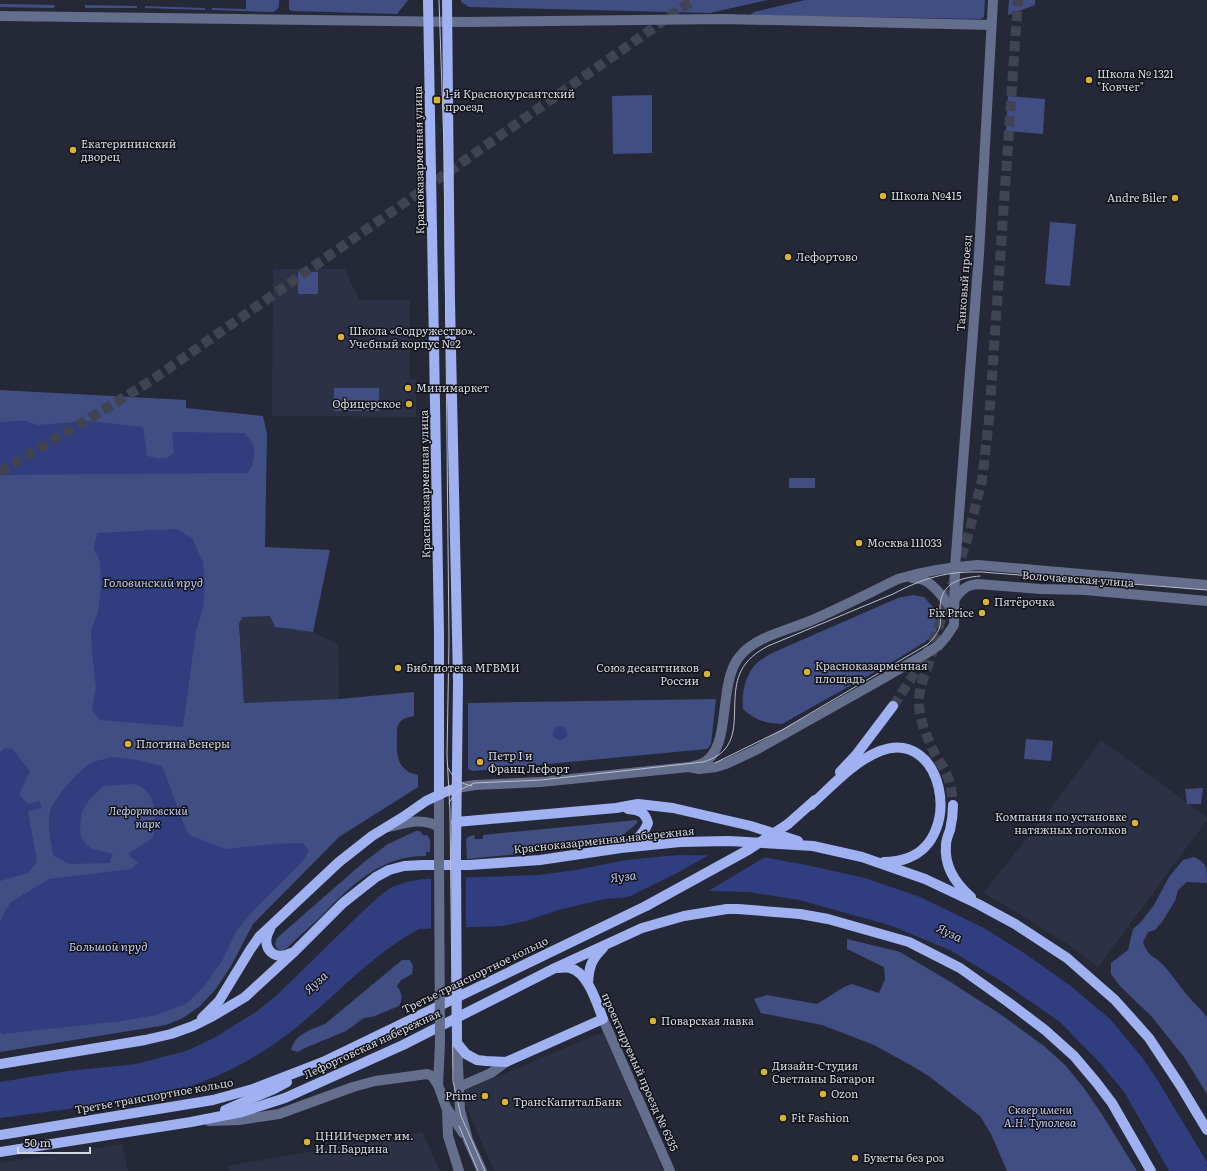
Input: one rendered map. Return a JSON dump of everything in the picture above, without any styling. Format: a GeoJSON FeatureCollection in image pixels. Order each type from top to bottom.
{"type":"FeatureCollection","features":[{"type":"Feature","properties":{"kind":"main road","name":"Красноказарменная улица"},"geometry":{"type":"LineString","coordinates":[[428,0],[430,54],[432,301],[439,633],[439,794]]}},
{"type":"Feature","properties":{"kind":"main road"},"geometry":{"type":"LineString","coordinates":[[447,0],[450,300],[458,682],[456,822],[456,1043],[466,1054],[477,1060],[506,1062],[603,1019]]}},
{"type":"Feature","properties":{"kind":"main road","name":"Третье транспортное кольцо"},"geometry":{"type":"LineString","coordinates":[[0,1135],[213,1100],[253,1089],[323,1062],[646,906],[748,850],[788,824],[811,805],[856,755],[893,706]]}},
{"type":"Feature","properties":{"kind":"main road"},"geometry":{"type":"LineString","coordinates":[[811,805],[845,774],[864,760],[881,751],[906,749],[918,755],[928,763],[934,774],[938,787],[940,803],[940,818],[932,839],[921,850],[908,858],[896,861],[877,862]]}},
{"type":"Feature","properties":{"kind":"main road"},"geometry":{"type":"LineString","coordinates":[[193,1026],[219,1001],[259,937],[339,862],[372,836],[426,801],[439,794],[457,788]]}},
{"type":"Feature","properties":{"kind":"main road"},"geometry":{"type":"LineString","coordinates":[[456,822],[616,808],[638,804],[673,808],[752,826],[814,846]]}},
{"type":"Feature","properties":{"kind":"main road"},"geometry":{"type":"LineString","coordinates":[[953,805],[953,816],[946,844],[946,858],[955,880],[978,904]]}},
{"type":"Feature","properties":{"kind":"main road"},"geometry":{"type":"LineString","coordinates":[[616,808],[642,812],[646,816],[648,823],[639,838],[621,848]]}},
{"type":"Feature","properties":{"kind":"main road","name":"Красноказарменная набережная"},"geometry":{"type":"LineString","coordinates":[[0,1064],[145,1040],[171,1034],[193,1026],[245,997],[295,951],[343,903],[376,877],[389,870],[404,866],[469,865],[540,860],[621,848],[680,842],[729,841],[814,846],[877,862],[925,878],[1015,924],[1067,958],[1115,1000],[1149,1038],[1207,1130]]}},
{"type":"Feature","properties":{"kind":"main road","name":"Лефортовская набережная"},"geometry":{"type":"LineString","coordinates":[[0,1152],[191,1122],[242,1112],[285,1098],[403,1045],[555,968],[642,928],[684,916],[727,909],[738,909],[800,914],[828,919],[909,942],[960,968],[1045,1030],[1074,1056],[1112,1103],[1151,1171]]}},
{"type":"Feature","properties":{"kind":"main road"},"geometry":{"type":"LineString","coordinates":[[274,923],[266,939],[267,947],[270,951],[279,956],[285,956],[295,951]]}},
{"type":"Feature","properties":{"kind":"main road"},"geometry":{"type":"LineString","coordinates":[[588,983],[589,969],[594,957],[608,944]]}},
{"type":"Feature","properties":{"kind":"main road","name":"проектируемый проезд № 6335"},"geometry":{"type":"LineString","coordinates":[[555,968],[571,968],[580,973],[588,983],[603,1019]]}},
{"type":"Feature","properties":{"kind":"main road"},"geometry":{"type":"LineString","coordinates":[[191,1122],[236,1106],[272,1090],[323,1062]]}},
{"type":"Feature","properties":{"kind":"main road"},"geometry":{"type":"LineString","coordinates":[[0,1147],[36,1147]]}},
{"type":"Feature","properties":{"kind":"street","name":"Танковый проезд"},"geometry":{"type":"LineString","coordinates":[[689,767],[699,769],[716,767],[756,750],[927,653],[939,645],[954,625],[955,566],[979,254],[993,0]]}},
{"type":"Feature","properties":{"kind":"street"},"geometry":{"type":"LineString","coordinates":[[0,16],[428,21],[724,19],[991,26]]}},
{"type":"Feature","properties":{"kind":"street","name":"Волочаевская улица"},"geometry":{"type":"LineString","coordinates":[[955,566],[978,565],[1207,585]]}},
{"type":"Feature","properties":{"kind":"street"},"geometry":{"type":"LineString","coordinates":[[457,788],[475,785],[541,782],[689,767],[701,764],[708,760],[716,750],[722,727],[729,678],[740,655],[761,640],[810,621],[898,579],[955,566]]}},
{"type":"Feature","properties":{"kind":"street"},"geometry":{"type":"LineString","coordinates":[[907,577],[924,580],[938,592],[954,614]]}},
{"type":"Feature","properties":{"kind":"street","name":"Волочаевская улица"},"geometry":{"type":"LineString","coordinates":[[954,600],[963,588],[970,584],[978,584],[1040,589],[1085,590],[1207,601]]}},
{"type":"Feature","properties":{"kind":"street","name":"Красноказарменная улица"},"geometry":{"type":"LineString","coordinates":[[438,1085],[440,1043],[439,794]]}},
{"type":"Feature","properties":{"kind":"street"},"geometry":{"type":"LineString","coordinates":[[386,828],[422,821],[433,823],[439,827]]}},
{"type":"Feature","properties":{"kind":"street","name":"проектируемый проезд № 6335"},"geometry":{"type":"LineString","coordinates":[[603,1019],[670,1171]]}},
{"type":"Feature","properties":{"kind":"street"},"geometry":{"type":"LineString","coordinates":[[456,1043],[460,1110],[468,1140]]}},
{"type":"Feature","properties":{"kind":"street"},"geometry":{"type":"LineString","coordinates":[[459,1087],[491,1073],[506,1062]]}},
{"type":"Feature","properties":{"kind":"street"},"geometry":{"type":"LineString","coordinates":[[191,1122],[239,1120],[279,1114],[353,1087],[375,1081],[427,1074],[432,1076],[438,1085],[446,1106],[468,1140],[482,1171]]}},
{"type":"Feature","properties":{"kind":"street"},"geometry":{"type":"LineString","coordinates":[[446,1106],[448,1136],[459,1171]]}},
{"type":"Feature","properties":{"kind":"shaded area","name":"Школа «Содружество». Учебный корпус №2"},"geometry":{"type":"Polygon","coordinates":[[[273,269],[346,269],[352,286],[360,300],[410,300],[410,379],[416,379],[416,417],[272,416],[273,269]]]}},
{"type":"Feature","properties":{"kind":"shaded area"},"geometry":{"type":"Polygon","coordinates":[[[239,616],[270,616],[275,627],[313,632],[338,644],[339,699],[244,703],[239,616]]]}},
{"type":"Feature","properties":{"kind":"shaded area"},"geometry":{"type":"Polygon","coordinates":[[[1101,740],[1207,817],[1207,820],[1098,967],[1069,945],[983,893],[1051,808],[1101,740]]]}},
{"type":"Feature","properties":{"kind":"shaded area"},"geometry":{"type":"Polygon","coordinates":[[[603,1032],[663,1171],[494,1171],[463,1099],[466,1090],[603,1032]]]}},
{"type":"Feature","properties":{"kind":"shaded area"},"geometry":{"type":"Polygon","coordinates":[[[422,1132],[440,1171],[229,1171],[228,1166],[422,1132]]]}},
{"type":"Feature","properties":{"kind":"shaded area"},"geometry":{"type":"Polygon","coordinates":[[[122,1144],[128,1171],[0,1171],[0,1163],[122,1144]]]}},
{"type":"Feature","properties":{"kind":"green space"},"geometry":{"type":"Polygon","coordinates":[[[246,0],[279,0],[279,6],[278,9],[273,12],[212,10],[212,8],[246,9],[246,0]]]}},
{"type":"Feature","properties":{"kind":"green space"},"geometry":{"type":"Polygon","coordinates":[[[289,0],[408,0],[397,14],[293,11],[289,10],[289,0]]]}},
{"type":"Feature","properties":{"kind":"green space"},"geometry":{"type":"Polygon","coordinates":[[[461,0],[767,0],[710,13],[469,7],[461,2],[461,0]]]}},
{"type":"Feature","properties":{"kind":"green space"},"geometry":{"type":"Polygon","coordinates":[[[805,0],[985,0],[984,17],[981,19],[750,15],[754,12],[805,0]]]}},
{"type":"Feature","properties":{"kind":"green space"},"geometry":{"type":"Polygon","coordinates":[[[1009,0],[1035,0],[1035,5],[1008,15],[1009,0]]]}},
{"type":"Feature","properties":{"kind":"green space"},"geometry":{"type":"Polygon","coordinates":[[[0,4],[55,5],[54,8],[0,7],[0,4]]]}},
{"type":"Feature","properties":{"kind":"green space"},"geometry":{"type":"Polygon","coordinates":[[[85,5],[137,6],[137,8],[85,8],[85,5]]]}},
{"type":"Feature","properties":{"kind":"green space"},"geometry":{"type":"Polygon","coordinates":[[[145,6],[205,8],[205,10],[145,8],[145,6]]]}},
{"type":"Feature","properties":{"kind":"green space"},"geometry":{"type":"Polygon","coordinates":[[[652,95],[652,153],[613,154],[612,96],[652,95]]]}},
{"type":"Feature","properties":{"kind":"green space"},"geometry":{"type":"Polygon","coordinates":[[[1008,96],[1045,99],[1043,134],[1006,131],[1008,96]]]}},
{"type":"Feature","properties":{"kind":"green space"},"geometry":{"type":"Polygon","coordinates":[[[1050,222],[1076,224],[1070,286],[1045,284],[1050,222]]]}},
{"type":"Feature","properties":{"kind":"green space"},"geometry":{"type":"Polygon","coordinates":[[[298,272],[318,272],[318,294],[298,294],[298,272]]]}},
{"type":"Feature","properties":{"kind":"green space"},"geometry":{"type":"Polygon","coordinates":[[[334,388],[379,388],[379,411],[334,411],[334,388]]]}},
{"type":"Feature","properties":{"kind":"green space","name":"Лефортовский парк"},"geometry":{"type":"Polygon","coordinates":[[[0,390],[186,400],[186,408],[263,416],[267,434],[265,547],[330,550],[313,632],[275,627],[270,616],[242,617],[239,624],[244,703],[339,699],[414,692],[414,716],[404,719],[398,726],[397,753],[403,767],[418,775],[418,787],[339,837],[253,924],[231,966],[215,990],[200,1006],[183,1018],[166,1025],[0,1052],[0,390]]]}},
{"type":"Feature","properties":{"kind":"green space"},"geometry":{"type":"Polygon","coordinates":[[[789,478],[815,478],[815,488],[789,488],[789,478]]]}},
{"type":"Feature","properties":{"kind":"green space"},"geometry":{"type":"Polygon","coordinates":[[[913,595],[924,597],[934,608],[939,618],[936,632],[925,642],[782,724],[761,721],[743,709],[743,697],[747,677],[754,666],[762,659],[772,653],[898,598],[913,595]]]}},
{"type":"Feature","properties":{"kind":"green space"},"geometry":{"type":"Polygon","coordinates":[[[716,699],[711,744],[707,749],[473,771],[468,769],[468,703],[716,699]]]}},
{"type":"Feature","properties":{"kind":"green space"},"geometry":{"type":"Polygon","coordinates":[[[1026,739],[1053,741],[1051,761],[1024,759],[1026,739]]]}},
{"type":"Feature","properties":{"kind":"green space"},"geometry":{"type":"Polygon","coordinates":[[[1203,788],[1201,804],[1187,804],[1185,789],[1203,788]]]}},
{"type":"Feature","properties":{"kind":"green space"},"geometry":{"type":"Polygon","coordinates":[[[637,820],[637,823],[628,831],[610,840],[557,850],[467,859],[466,839],[474,835],[475,839],[483,839],[483,835],[637,820]]]}},
{"type":"Feature","properties":{"kind":"green space"},"geometry":{"type":"Polygon","coordinates":[[[416,831],[420,831],[423,835],[428,836],[429,838],[430,852],[426,852],[426,856],[397,860],[372,872],[350,888],[287,948],[282,951],[277,949],[275,944],[277,938],[364,862],[388,844],[416,831]]]}},
{"type":"Feature","properties":{"kind":"green space"},"geometry":{"type":"Polygon","coordinates":[[[1194,857],[1205,866],[1207,883],[1187,882],[1178,890],[1175,901],[1162,922],[1155,930],[1148,932],[1143,942],[1150,954],[1165,967],[1190,999],[1207,1017],[1207,1094],[1184,1057],[1152,1017],[1119,985],[1111,974],[1111,963],[1128,950],[1133,929],[1141,922],[1154,905],[1169,877],[1183,860],[1194,857]]]}},
{"type":"Feature","properties":{"kind":"green space","name":"Сквер имени А.Н. Туполева"},"geometry":{"type":"Polygon","coordinates":[[[847,939],[900,952],[1000,1014],[1044,1046],[1065,1065],[1084,1088],[1137,1171],[1007,1171],[991,1134],[980,1116],[930,1077],[874,1045],[822,1025],[761,1013],[754,999],[767,995],[817,1004],[844,987],[852,984],[879,993],[885,979],[884,967],[847,949],[847,939]]]}},
{"type":"Feature","properties":{"kind":"green space"},"geometry":{"type":"Polygon","coordinates":[[[402,960],[410,960],[413,966],[412,974],[401,980],[397,986],[401,996],[399,1006],[372,1017],[364,1018],[346,1031],[298,1052],[291,1050],[296,1040],[300,1036],[325,1024],[402,960]]]}},
{"type":"Feature","properties":{"kind":"water"},"geometry":{"type":"Polygon","coordinates":[[[26,421],[37,425],[89,421],[143,427],[147,456],[154,458],[165,458],[174,453],[172,432],[245,433],[253,445],[254,457],[251,468],[247,473],[0,475],[0,422],[26,421]]]}},
{"type":"Feature","properties":{"kind":"water","name":"Головинский пруд"},"geometry":{"type":"Polygon","coordinates":[[[176,529],[192,538],[203,562],[205,584],[203,608],[196,631],[183,727],[100,720],[92,710],[96,687],[91,631],[98,612],[101,587],[100,561],[94,549],[97,533],[176,529]]]}},
{"type":"Feature","properties":{"kind":"water"},"geometry":{"type":"Polygon","coordinates":[[[557,726],[563,726],[567,730],[567,736],[563,740],[557,740],[553,736],[553,730],[557,726]]]}},
{"type":"Feature","properties":{"kind":"water"},"geometry":{"type":"Polygon","coordinates":[[[5,748],[12,749],[30,771],[19,795],[28,804],[39,801],[42,808],[28,811],[37,862],[28,873],[0,881],[0,752],[5,748]]]}},
{"type":"Feature","properties":{"kind":"water","name":"Большой пруд"},"geometry":{"type":"Polygon","coordinates":[[[112,757],[137,760],[162,766],[189,835],[225,849],[272,844],[303,843],[309,851],[302,862],[254,910],[237,930],[222,961],[206,984],[186,1004],[155,1015],[122,1021],[2,1034],[0,1032],[0,923],[11,902],[49,879],[131,869],[138,863],[128,854],[153,838],[155,817],[152,798],[143,788],[135,784],[104,786],[90,799],[82,811],[80,825],[81,838],[90,848],[113,854],[109,863],[69,864],[53,855],[49,818],[50,812],[56,800],[67,785],[86,766],[112,757]]]}},
{"type":"Feature","properties":{"kind":"water","name":"Яуза"},"geometry":{"type":"Polygon","coordinates":[[[678,855],[757,856],[865,878],[920,897],[984,928],[1027,955],[1072,987],[1110,1019],[1141,1056],[1155,1076],[1207,1162],[1207,1171],[1169,1171],[1125,1093],[1101,1064],[1060,1022],[998,979],[950,950],[889,925],[799,900],[749,892],[706,891],[605,899],[558,910],[526,921],[502,926],[419,929],[381,954],[313,1014],[277,1042],[248,1061],[215,1077],[181,1090],[147,1098],[0,1118],[0,1082],[67,1071],[136,1064],[186,1051],[214,1038],[256,1012],[277,995],[363,911],[392,887],[406,882],[424,879],[539,875],[576,870],[626,860],[678,855]]]}},
{"type":"Feature","properties":{"kind":"pier"},"geometry":{"type":"Polygon","coordinates":[[[711,854],[757,854],[767,856],[705,893],[622,900],[675,874],[711,854]]]}},
{"type":"Feature","properties":{"kind":"pier"},"geometry":{"type":"Polygon","coordinates":[[[466,876],[466,929],[431,930],[431,877],[466,876]]]}},
{"type":"Feature","properties":{"kind":"tunnel"},"geometry":{"type":"LineString","coordinates":[[0,472],[152,380],[693,0]]}},
{"type":"Feature","properties":{"kind":"tunnel"},"geometry":{"type":"LineString","coordinates":[[893,706],[921,664],[937,632],[968,536],[982,480],[989,420],[1018,0]]}},
{"type":"Feature","properties":{"kind":"tunnel"},"geometry":{"type":"LineString","coordinates":[[934,646],[921,686],[919,706],[926,734],[935,754],[945,770],[949,781],[953,805]]}},
{"type":"Feature","properties":{"kind":"tram line"},"geometry":{"type":"LineString","coordinates":[[439,0],[444,148],[449,641],[447,755],[450,812],[453,1081],[461,1116],[485,1171]]}},
{"type":"Feature","properties":{"kind":"tram line"},"geometry":{"type":"LineString","coordinates":[[449,803],[453,796],[460,790],[474,783],[541,780],[703,762],[718,755],[727,747],[732,736],[734,724],[737,684],[743,667],[753,656],[768,646],[915,584],[946,574],[982,572],[1207,590]]}},
{"type":"Feature","properties":{"kind":"tram line"},"geometry":{"type":"LineString","coordinates":[[715,763],[782,730],[928,644],[939,629],[941,599],[944,592],[952,583],[958,580],[980,576]]}},
{"type":"Feature","properties":{"kind":"tram line"},"geometry":{"type":"LineString","coordinates":[[448,768],[452,775],[458,780],[464,784],[472,786]]}},
{"type":"Feature","properties":{"kind":"tram line"},"geometry":{"type":"LineString","coordinates":[[459,1126],[478,1171]]}},
{"type":"Feature","properties":{"kind":"place","name":"Школа № 1321 \"Ковчег\""},"geometry":{"type":"Point","coordinates":[1089,80]}},
{"type":"Feature","properties":{"kind":"place","name":"1-й Краснокурсантский проезд"},"geometry":{"type":"Point","coordinates":[437,100]}},
{"type":"Feature","properties":{"kind":"place","name":"Екатерининский дворец"},"geometry":{"type":"Point","coordinates":[73,150]}},
{"type":"Feature","properties":{"kind":"place","name":"Школа №415"},"geometry":{"type":"Point","coordinates":[883,196]}},
{"type":"Feature","properties":{"kind":"place","name":"Andre Biler"},"geometry":{"type":"Point","coordinates":[1175,198]}},
{"type":"Feature","properties":{"kind":"place","name":"Лефортово"},"geometry":{"type":"Point","coordinates":[788,257]}},
{"type":"Feature","properties":{"kind":"place","name":"Школа «Содружество». Учебный корпус №2"},"geometry":{"type":"Point","coordinates":[341,337]}},
{"type":"Feature","properties":{"kind":"place","name":"Минимаркет"},"geometry":{"type":"Point","coordinates":[408,388]}},
{"type":"Feature","properties":{"kind":"place","name":"Офицерское"},"geometry":{"type":"Point","coordinates":[409,404]}},
{"type":"Feature","properties":{"kind":"place","name":"Москва 111033"},"geometry":{"type":"Point","coordinates":[859,543]}},
{"type":"Feature","properties":{"kind":"place","name":"Пятёрочка"},"geometry":{"type":"Point","coordinates":[986,602]}},
{"type":"Feature","properties":{"kind":"place","name":"Fix Price"},"geometry":{"type":"Point","coordinates":[982,613]}},
{"type":"Feature","properties":{"kind":"place","name":"Библиотека МГВМИ"},"geometry":{"type":"Point","coordinates":[398,668]}},
{"type":"Feature","properties":{"kind":"place","name":"Красноказарменная площадь"},"geometry":{"type":"Point","coordinates":[807,672]}},
{"type":"Feature","properties":{"kind":"place","name":"Союз десантников России"},"geometry":{"type":"Point","coordinates":[707,674]}},
{"type":"Feature","properties":{"kind":"place","name":"Плотина Венеры"},"geometry":{"type":"Point","coordinates":[128,744]}},
{"type":"Feature","properties":{"kind":"place","name":"Петр I и Франц Лефорт"},"geometry":{"type":"Point","coordinates":[480,762]}},
{"type":"Feature","properties":{"kind":"place","name":"Компания по установке натяжных потолков"},"geometry":{"type":"Point","coordinates":[1135,823]}},
{"type":"Feature","properties":{"kind":"place","name":"Поварская лавка"},"geometry":{"type":"Point","coordinates":[653,1021]}},
{"type":"Feature","properties":{"kind":"place","name":"Дизайн-Студия Светланы Батарон"},"geometry":{"type":"Point","coordinates":[764,1072]}},
{"type":"Feature","properties":{"kind":"place","name":"Ozon"},"geometry":{"type":"Point","coordinates":[823,1094]}},
{"type":"Feature","properties":{"kind":"place","name":"Prime"},"geometry":{"type":"Point","coordinates":[485,1096]}},
{"type":"Feature","properties":{"kind":"place","name":"ТрансКапиталБанк"},"geometry":{"type":"Point","coordinates":[505,1102]}},
{"type":"Feature","properties":{"kind":"place","name":"Fit Fashion"},"geometry":{"type":"Point","coordinates":[783,1118]}},
{"type":"Feature","properties":{"kind":"place","name":"ЦНИИчермет им. И.П.Бардина"},"geometry":{"type":"Point","coordinates":[307,1142]}},
{"type":"Feature","properties":{"kind":"place","name":"Букеты без роз"},"geometry":{"type":"Point","coordinates":[855,1158]}}]}
